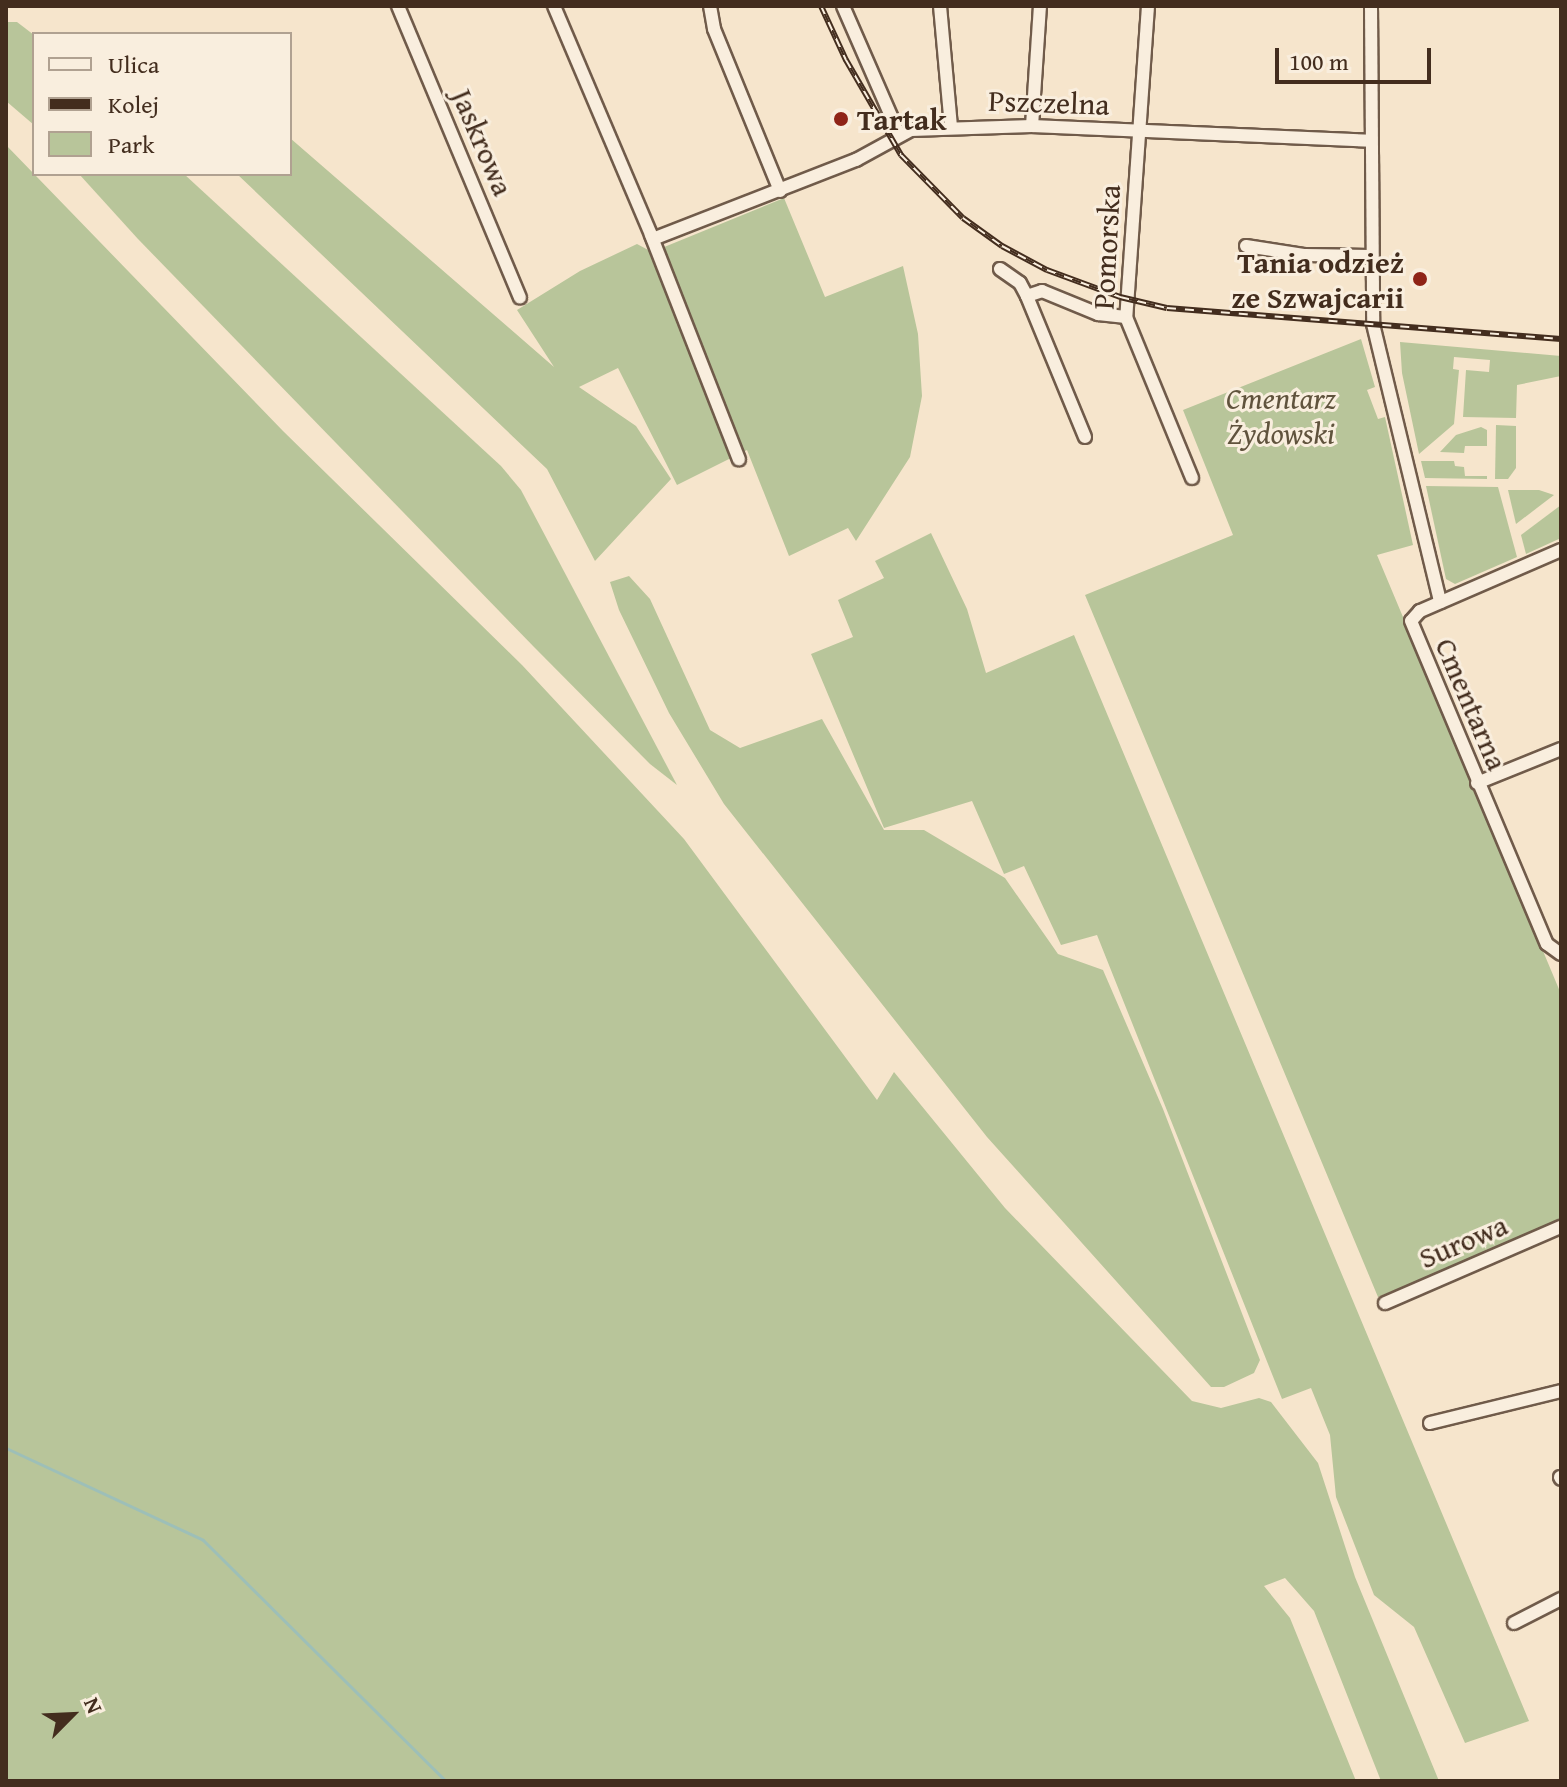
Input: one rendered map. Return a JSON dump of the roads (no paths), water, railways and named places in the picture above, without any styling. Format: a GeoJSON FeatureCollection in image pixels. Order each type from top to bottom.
{"type":"FeatureCollection","features":[{"type":"Feature","properties":{"kind":"street","name":"Jaskrowa"},"geometry":{"type":"LineString","coordinates":[[398,6],[520,297]]}},
{"type":"Feature","properties":{"kind":"street"},"geometry":{"type":"LineString","coordinates":[[554,6],[653,239],[739,459]]}},
{"type":"Feature","properties":{"kind":"street"},"geometry":{"type":"LineString","coordinates":[[710,6],[714,29],[780,191]]}},
{"type":"Feature","properties":{"kind":"street"},"geometry":{"type":"LineString","coordinates":[[843,6],[899,134]]}},
{"type":"Feature","properties":{"kind":"street"},"geometry":{"type":"LineString","coordinates":[[940,6],[951,127]]}},
{"type":"Feature","properties":{"kind":"street"},"geometry":{"type":"LineString","coordinates":[[1032,126],[1040,6]]}},
{"type":"Feature","properties":{"kind":"street","name":"Pomorska"},"geometry":{"type":"LineString","coordinates":[[1148,6],[1126,317],[1192,478]]}},
{"type":"Feature","properties":{"kind":"street"},"geometry":{"type":"LineString","coordinates":[[1371,6],[1370,256],[1373,324],[1440,602]]}},
{"type":"Feature","properties":{"kind":"street","name":"Pszczelna"},"geometry":{"type":"LineString","coordinates":[[653,239],[868,155],[899,134],[951,127],[1032,126],[1371,141]]}},
{"type":"Feature","properties":{"kind":"street"},"geometry":{"type":"LineString","coordinates":[[1246,246],[1305,255],[1370,256]]}},
{"type":"Feature","properties":{"kind":"street"},"geometry":{"type":"LineString","coordinates":[[1000,269],[1020,283],[1027,296],[1085,437]]}},
{"type":"Feature","properties":{"kind":"street"},"geometry":{"type":"LineString","coordinates":[[1027,296],[1042,291],[1098,314],[1126,317]]}},
{"type":"Feature","properties":{"kind":"street","name":"Cmentarna"},"geometry":{"type":"LineString","coordinates":[[1561,550],[1415,615],[1412,628],[1547,944],[1561,954]]}},
{"type":"Feature","properties":{"kind":"street"},"geometry":{"type":"LineString","coordinates":[[1477,783],[1561,749]]}},
{"type":"Feature","properties":{"kind":"street","name":"Surowa"},"geometry":{"type":"LineString","coordinates":[[1385,1303],[1561,1227]]}},
{"type":"Feature","properties":{"kind":"street"},"geometry":{"type":"LineString","coordinates":[[1430,1423],[1561,1391]]}},
{"type":"Feature","properties":{"kind":"street"},"geometry":{"type":"LineString","coordinates":[[1514,1623],[1561,1599]]}},
{"type":"Feature","properties":{"kind":"waterway"},"geometry":{"type":"LineString","coordinates":[[6,1448],[203,1540],[446,1781]]}},
{"type":"Feature","properties":{"kind":"railway"},"geometry":{"type":"LineString","coordinates":[[821,6],[846,60],[901,155],[963,218],[1002,246],[1047,270],[1120,297],[1167,308],[1561,339]]}},
{"type":"Feature","properties":{"kind":"place","name":"Tartak"},"geometry":{"type":"Point","coordinates":[841,119]}},
{"type":"Feature","properties":{"kind":"place","name":"Tania odzież ze Szwajcarii"},"geometry":{"type":"Point","coordinates":[1420,279]}},
{"type":"Feature","properties":{"kind":"park label","name":"Cmentarz Żydowski"},"geometry":{"type":"Point","coordinates":[1281,415]}}]}
